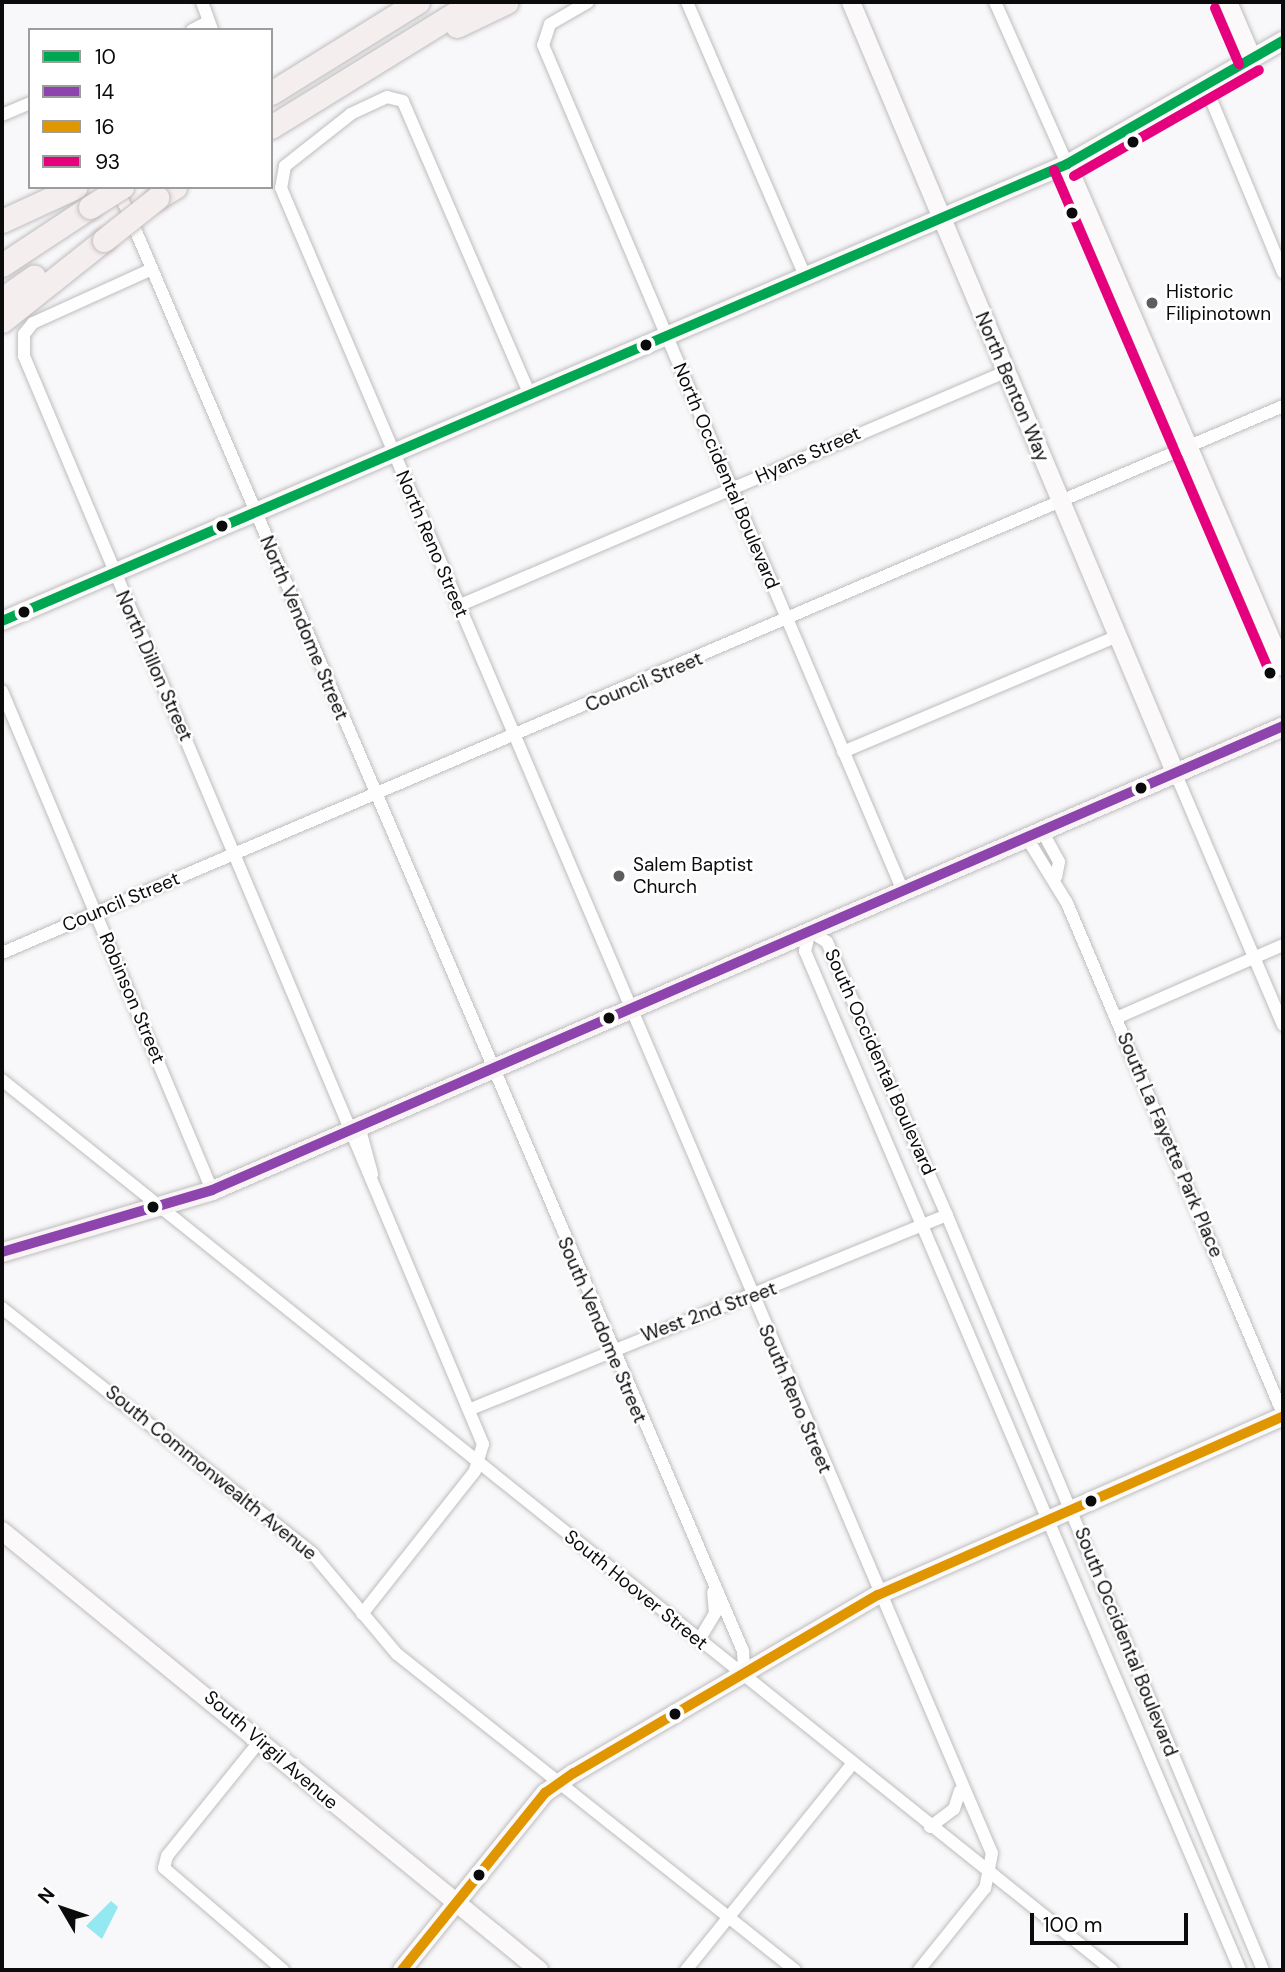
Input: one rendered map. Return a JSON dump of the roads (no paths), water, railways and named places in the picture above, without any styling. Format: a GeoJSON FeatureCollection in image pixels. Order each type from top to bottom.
{"type":"FeatureCollection","features":[{"type":"Feature","properties":{"kind":"highway"},"geometry":{"type":"LineString","coordinates":[[273,92],[418,2]]}},
{"type":"Feature","properties":{"kind":"highway"},"geometry":{"type":"LineString","coordinates":[[273,126],[473,2]]}},
{"type":"Feature","properties":{"kind":"highway"},"geometry":{"type":"LineString","coordinates":[[365,69],[507,2]]}},
{"type":"Feature","properties":{"kind":"highway"},"geometry":{"type":"LineString","coordinates":[[2,221],[72,189]]}},
{"type":"Feature","properties":{"kind":"highway"},"geometry":{"type":"LineString","coordinates":[[2,265],[116,189]]}},
{"type":"Feature","properties":{"kind":"highway"},"geometry":{"type":"LineString","coordinates":[[2,299],[166,193]]}},
{"type":"Feature","properties":{"kind":"highway"},"geometry":{"type":"LineString","coordinates":[[2,321],[102,236]]}},
{"type":"Feature","properties":{"kind":"main road","name":"North Benton Way"},"geometry":{"type":"LineString","coordinates":[[851,2],[1175,772]]}},
{"type":"Feature","properties":{"kind":"main road"},"geometry":{"type":"LineString","coordinates":[[1228,2],[1252,58]]}},
{"type":"Feature","properties":{"kind":"main road"},"geometry":{"type":"LineString","coordinates":[[2,621],[1067,164],[1283,41]]}},
{"type":"Feature","properties":{"kind":"main road"},"geometry":{"type":"LineString","coordinates":[[1067,164],[1283,667]]}},
{"type":"Feature","properties":{"kind":"main road"},"geometry":{"type":"LineString","coordinates":[[2,1252],[161,1208],[212,1190],[1283,726]]}},
{"type":"Feature","properties":{"kind":"main road"},"geometry":{"type":"LineString","coordinates":[[402,1970],[455,1903],[558,1783],[878,1595],[1283,1415]]}},
{"type":"Feature","properties":{"kind":"main road","name":"South Virgil Avenue"},"geometry":{"type":"LineString","coordinates":[[2,1531],[539,1970]]}},
{"type":"Feature","properties":{"kind":"street"},"geometry":{"type":"LineString","coordinates":[[202,2],[210,26]]}},
{"type":"Feature","properties":{"kind":"street","name":"North Occidental Boulevard"},"geometry":{"type":"LineString","coordinates":[[587,2],[550,24],[543,45],[903,891]]}},
{"type":"Feature","properties":{"kind":"street"},"geometry":{"type":"LineString","coordinates":[[687,2],[805,276]]}},
{"type":"Feature","properties":{"kind":"street"},"geometry":{"type":"LineString","coordinates":[[995,2],[1067,164]]}},
{"type":"Feature","properties":{"kind":"street"},"geometry":{"type":"LineString","coordinates":[[1205,85],[1283,272]]}},
{"type":"Feature","properties":{"kind":"street","name":"North Reno Street"},"geometry":{"type":"LineString","coordinates":[[530,395],[399,97],[367,105],[336,124],[285,166],[279,180],[630,1008]]}},
{"type":"Feature","properties":{"kind":"street"},"geometry":{"type":"LineString","coordinates":[[2,115],[28,104]]}},
{"type":"Feature","properties":{"kind":"street","name":"North Vendome Street"},"geometry":{"type":"LineString","coordinates":[[120,189],[490,1069]]}},
{"type":"Feature","properties":{"kind":"street","name":"North Dillon Street"},"geometry":{"type":"LineString","coordinates":[[152,269],[46,315],[22,341],[114,573],[355,1128],[471,1409],[483,1444],[481,1462]]}},
{"type":"Feature","properties":{"kind":"street","name":"Hyans Street"},"geometry":{"type":"LineString","coordinates":[[458,606],[1005,372]]}},
{"type":"Feature","properties":{"kind":"street","name":"Council Street"},"geometry":{"type":"LineString","coordinates":[[2,953],[374,793],[1062,504],[1283,406]]}},
{"type":"Feature","properties":{"kind":"street"},"geometry":{"type":"LineString","coordinates":[[843,752],[1118,636]]}},
{"type":"Feature","properties":{"kind":"street","name":"Robinson Street"},"geometry":{"type":"LineString","coordinates":[[2,691],[212,1190]]}},
{"type":"Feature","properties":{"kind":"street"},"geometry":{"type":"LineString","coordinates":[[1175,772],[1283,1025]]}},
{"type":"Feature","properties":{"kind":"street","name":"South La Fayette Park Place"},"geometry":{"type":"LineString","coordinates":[[1034,835],[1044,869],[1056,877],[1283,1415]]}},
{"type":"Feature","properties":{"kind":"street","name":"South La Fayette Park Place"},"geometry":{"type":"LineString","coordinates":[[1034,835],[1059,862],[1056,877]]}},
{"type":"Feature","properties":{"kind":"street","name":"South Occidental Boulevard"},"geometry":{"type":"LineString","coordinates":[[1240,1970],[805,951],[810,931],[827,943],[947,1215],[1263,1970]]}},
{"type":"Feature","properties":{"kind":"street"},"geometry":{"type":"LineString","coordinates":[[1116,1018],[1283,945]]}},
{"type":"Feature","properties":{"kind":"street","name":"South Reno Street"},"geometry":{"type":"LineString","coordinates":[[630,1008],[960,1791],[992,1853],[991,1874]]}},
{"type":"Feature","properties":{"kind":"street","name":"South Vendome Street"},"geometry":{"type":"LineString","coordinates":[[490,1069],[713,1592],[743,1651],[744,1672]]}},
{"type":"Feature","properties":{"kind":"street","name":"South Hoover Street"},"geometry":{"type":"LineString","coordinates":[[2,1080],[481,1462],[699,1640],[744,1672],[852,1764],[1112,1970]]}},
{"type":"Feature","properties":{"kind":"street","name":"West 2nd Street"},"geometry":{"type":"LineString","coordinates":[[471,1409],[947,1215]]}},
{"type":"Feature","properties":{"kind":"street","name":"South Commonwealth Avenue"},"geometry":{"type":"LineString","coordinates":[[2,1308],[313,1554],[397,1654],[795,1970]]}},
{"type":"Feature","properties":{"kind":"street"},"geometry":{"type":"LineString","coordinates":[[362,1614],[481,1462]]}},
{"type":"Feature","properties":{"kind":"street"},"geometry":{"type":"LineString","coordinates":[[699,1640],[715,1613],[713,1592]]}},
{"type":"Feature","properties":{"kind":"street"},"geometry":{"type":"LineString","coordinates":[[259,1742],[167,1856],[164,1868],[284,1970]]}},
{"type":"Feature","properties":{"kind":"street"},"geometry":{"type":"LineString","coordinates":[[686,1970],[852,1764]]}},
{"type":"Feature","properties":{"kind":"street"},"geometry":{"type":"LineString","coordinates":[[930,1827],[954,1809],[960,1791]]}},
{"type":"Feature","properties":{"kind":"street"},"geometry":{"type":"LineString","coordinates":[[919,1970],[991,1874]]}},
{"type":"Feature","properties":{"kind":"water"},"geometry":{"type":"Polygon","coordinates":[[[111,1901],[118,1907],[102,1939],[86,1926],[111,1901]]]}},
{"type":"Feature","properties":{"kind":"place","name":"Historic Filipinotown"},"geometry":{"type":"Point","coordinates":[1152,303]}},
{"type":"Feature","properties":{"kind":"place","name":"Salem Baptist Church"},"geometry":{"type":"Point","coordinates":[619,876]}}]}
